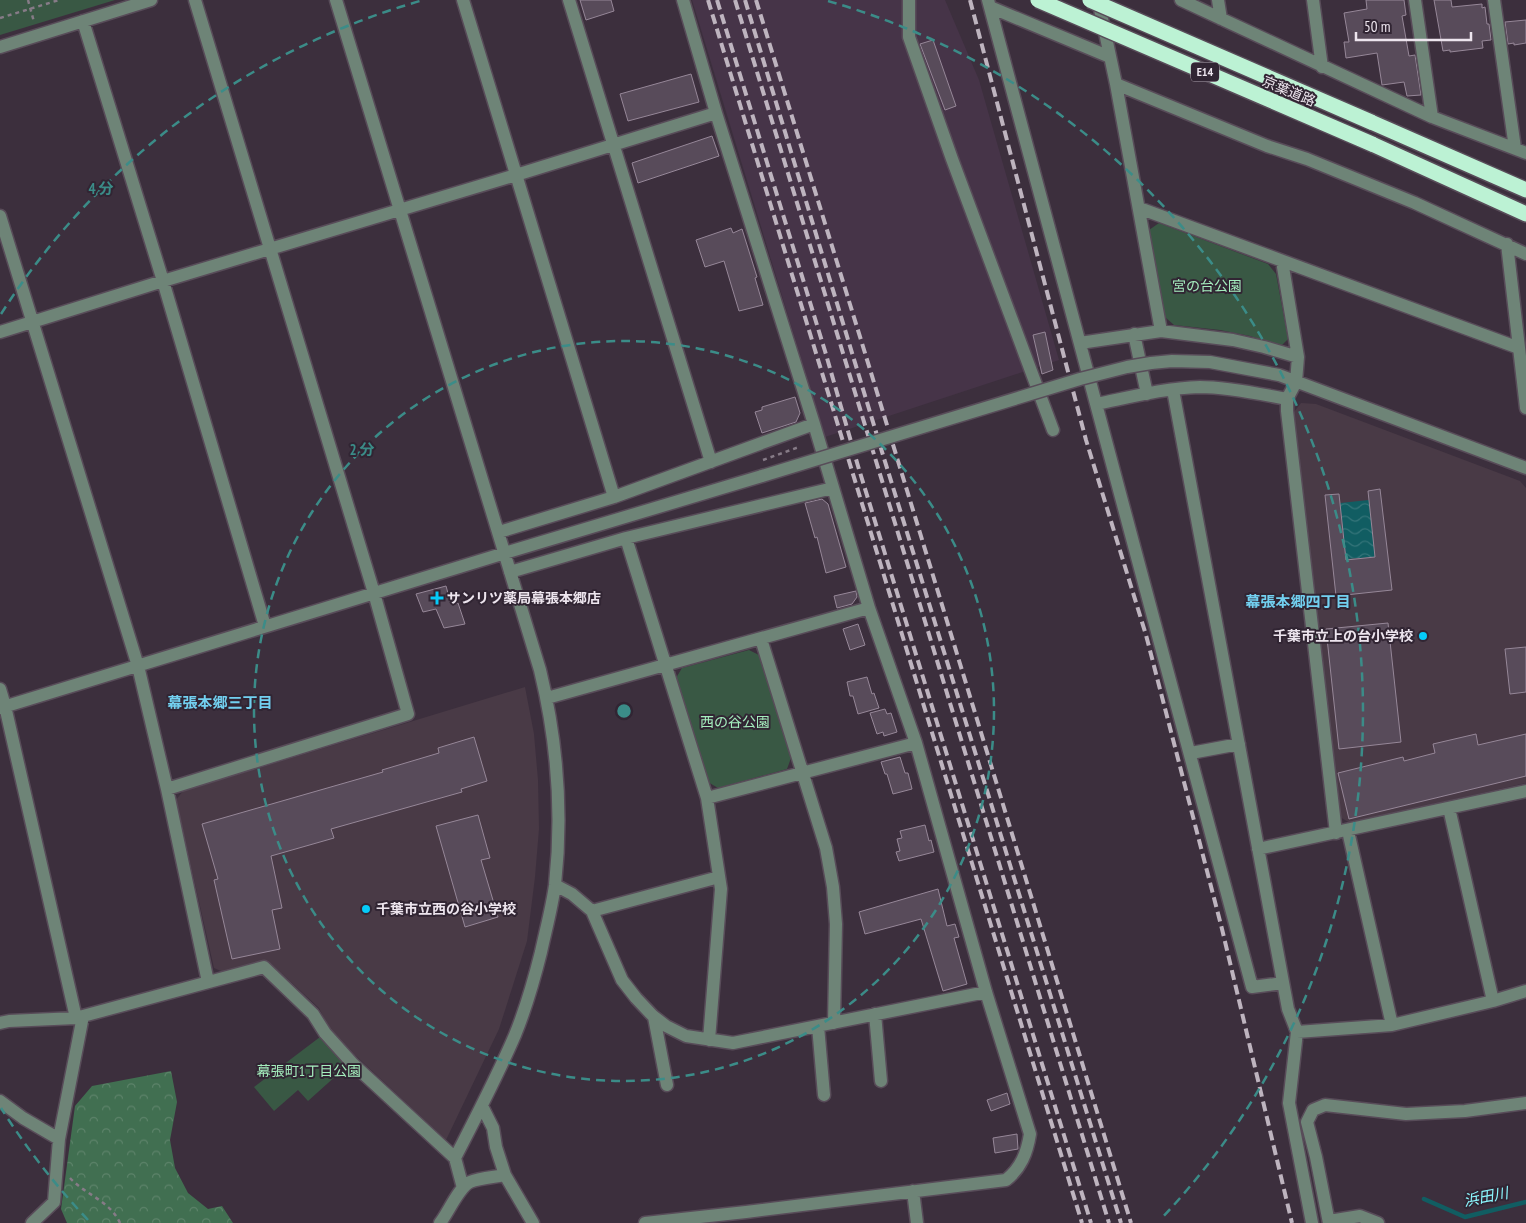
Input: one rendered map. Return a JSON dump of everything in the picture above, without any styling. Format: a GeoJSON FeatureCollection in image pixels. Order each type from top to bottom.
{"type":"FeatureCollection","features":[{"type":"Feature","properties":{"kind":"highway","name":"京葉道路"},"geometry":{"type":"LineString","coordinates":[[1038,0],[1372,144],[1526,214]]}},
{"type":"Feature","properties":{"kind":"highway","name":"京葉道路"},"geometry":{"type":"LineString","coordinates":[[1090,0],[1526,190]]}},
{"type":"Feature","properties":{"kind":"street"},"geometry":{"type":"LineString","coordinates":[[0,47],[151,0]]}},
{"type":"Feature","properties":{"kind":"street"},"geometry":{"type":"LineString","coordinates":[[166,789],[408,714],[374,593],[195,0]]}},
{"type":"Feature","properties":{"kind":"street"},"geometry":{"type":"LineString","coordinates":[[336,0],[540,670],[547,698],[557,775],[559,834],[555,886],[549,919],[527,1004],[515,1035],[482,1106],[455,1158]]}},
{"type":"Feature","properties":{"kind":"street"},"geometry":{"type":"LineString","coordinates":[[463,0],[614,498]]}},
{"type":"Feature","properties":{"kind":"street"},"geometry":{"type":"LineString","coordinates":[[569,0],[711,462]]}},
{"type":"Feature","properties":{"kind":"street"},"geometry":{"type":"LineString","coordinates":[[645,1223],[747,1218],[912,1191],[1006,1180],[1014,1174],[1021,1164],[1028,1150],[1030,1134],[986,992],[916,743],[869,608],[814,424],[682,0]]}},
{"type":"Feature","properties":{"kind":"street"},"geometry":{"type":"LineString","coordinates":[[909,0],[909,37],[1052,430]]}},
{"type":"Feature","properties":{"kind":"street"},"geometry":{"type":"LineString","coordinates":[[1098,0],[1116,84],[1161,331]]}},
{"type":"Feature","properties":{"kind":"street"},"geometry":{"type":"LineString","coordinates":[[1180,0],[1432,117],[1520,151]]}},
{"type":"Feature","properties":{"kind":"street"},"geometry":{"type":"LineString","coordinates":[[1218,0],[1221,19]]}},
{"type":"Feature","properties":{"kind":"street"},"geometry":{"type":"LineString","coordinates":[[1312,0],[1322,67]]}},
{"type":"Feature","properties":{"kind":"street"},"geometry":{"type":"LineString","coordinates":[[1415,0],[1432,117]]}},
{"type":"Feature","properties":{"kind":"street"},"geometry":{"type":"LineString","coordinates":[[1494,0],[1520,151]]}},
{"type":"Feature","properties":{"kind":"street"},"geometry":{"type":"LineString","coordinates":[[989,3],[1110,57]]}},
{"type":"Feature","properties":{"kind":"street"},"geometry":{"type":"LineString","coordinates":[[989,3],[1191,753],[1252,988],[1283,983]]}},
{"type":"Feature","properties":{"kind":"street"},"geometry":{"type":"LineString","coordinates":[[83,21],[163,281],[265,626]]}},
{"type":"Feature","properties":{"kind":"street"},"geometry":{"type":"LineString","coordinates":[[1116,84],[1267,146],[1307,159],[1415,203],[1526,254]]}},
{"type":"Feature","properties":{"kind":"street"},"geometry":{"type":"LineString","coordinates":[[0,332],[716,113]]}},
{"type":"Feature","properties":{"kind":"street"},"geometry":{"type":"LineString","coordinates":[[1139,208],[1519,348]]}},
{"type":"Feature","properties":{"kind":"street"},"geometry":{"type":"LineString","coordinates":[[0,218],[138,666],[208,982]]}},
{"type":"Feature","properties":{"kind":"street"},"geometry":{"type":"LineString","coordinates":[[1507,244],[1526,408]]}},
{"type":"Feature","properties":{"kind":"street"},"geometry":{"type":"LineString","coordinates":[[1282,261],[1298,357],[1296,382],[1287,398],[1287,411],[1342,832],[1392,1025]]}},
{"type":"Feature","properties":{"kind":"street"},"geometry":{"type":"LineString","coordinates":[[1080,343],[1161,331],[1233,340],[1298,357]]}},
{"type":"Feature","properties":{"kind":"street"},"geometry":{"type":"LineString","coordinates":[[1134,334],[1147,394]]}},
{"type":"Feature","properties":{"kind":"street"},"geometry":{"type":"LineString","coordinates":[[3,707],[1080,379],[1151,363],[1172,361],[1210,362],[1279,375],[1526,468]]}},
{"type":"Feature","properties":{"kind":"street"},"geometry":{"type":"LineString","coordinates":[[1097,404],[1147,394],[1201,387],[1254,392],[1287,398]]}},
{"type":"Feature","properties":{"kind":"street"},"geometry":{"type":"LineString","coordinates":[[1173,390],[1288,1010],[1297,1032],[1289,1103],[1312,1223]]}},
{"type":"Feature","properties":{"kind":"street"},"geometry":{"type":"LineString","coordinates":[[499,532],[614,498],[814,424]]}},
{"type":"Feature","properties":{"kind":"street"},"geometry":{"type":"LineString","coordinates":[[510,572],[626,538],[833,488]]}},
{"type":"Feature","properties":{"kind":"street"},"geometry":{"type":"LineString","coordinates":[[626,538],[707,798],[721,889],[709,1040]]}},
{"type":"Feature","properties":{"kind":"street"},"geometry":{"type":"LineString","coordinates":[[547,698],[869,608]]}},
{"type":"Feature","properties":{"kind":"street"},"geometry":{"type":"LineString","coordinates":[[761,639],[826,848],[833,887],[836,924],[834,1022]]}},
{"type":"Feature","properties":{"kind":"street"},"geometry":{"type":"LineString","coordinates":[[0,689],[79,1017],[59,1139],[54,1202],[32,1223]]}},
{"type":"Feature","properties":{"kind":"street"},"geometry":{"type":"LineString","coordinates":[[707,798],[916,743]]}},
{"type":"Feature","properties":{"kind":"street"},"geometry":{"type":"LineString","coordinates":[[1191,753],[1239,744]]}},
{"type":"Feature","properties":{"kind":"street"},"geometry":{"type":"LineString","coordinates":[[1258,849],[1526,791]]}},
{"type":"Feature","properties":{"kind":"street"},"geometry":{"type":"LineString","coordinates":[[1449,808],[1493,1001]]}},
{"type":"Feature","properties":{"kind":"street"},"geometry":{"type":"LineString","coordinates":[[592,912],[720,877]]}},
{"type":"Feature","properties":{"kind":"street"},"geometry":{"type":"LineString","coordinates":[[555,886],[572,894],[592,912],[622,980],[636,998],[654,1017],[666,1026],[686,1036],[733,1043],[986,992]]}},
{"type":"Feature","properties":{"kind":"street"},"geometry":{"type":"LineString","coordinates":[[0,1022],[79,1017],[264,967],[314,1014],[325,1033],[353,1064],[455,1158],[463,1188]]}},
{"type":"Feature","properties":{"kind":"street"},"geometry":{"type":"LineString","coordinates":[[1297,1032],[1392,1025],[1493,1001],[1526,991]]}},
{"type":"Feature","properties":{"kind":"street"},"geometry":{"type":"LineString","coordinates":[[875,1014],[881,1081]]}},
{"type":"Feature","properties":{"kind":"street"},"geometry":{"type":"LineString","coordinates":[[654,1017],[667,1085]]}},
{"type":"Feature","properties":{"kind":"street"},"geometry":{"type":"LineString","coordinates":[[818,1026],[824,1096]]}},
{"type":"Feature","properties":{"kind":"street"},"geometry":{"type":"LineString","coordinates":[[0,1101],[23,1118],[59,1139]]}},
{"type":"Feature","properties":{"kind":"street"},"geometry":{"type":"LineString","coordinates":[[1378,1223],[1360,1216],[1329,1222],[1307,1122],[1313,1110],[1325,1105],[1406,1114],[1526,1103]]}},
{"type":"Feature","properties":{"kind":"street"},"geometry":{"type":"LineString","coordinates":[[482,1106],[493,1128],[496,1147],[505,1175],[533,1223]]}},
{"type":"Feature","properties":{"kind":"street"},"geometry":{"type":"LineString","coordinates":[[440,1223],[463,1188],[470,1182],[505,1175]]}},
{"type":"Feature","properties":{"kind":"street"},"geometry":{"type":"LineString","coordinates":[[912,1191],[917,1223]]}},
{"type":"Feature","properties":{"kind":"path"},"geometry":{"type":"LineString","coordinates":[[28,0],[35,26]]}},
{"type":"Feature","properties":{"kind":"path"},"geometry":{"type":"LineString","coordinates":[[0,18],[59,0]]}},
{"type":"Feature","properties":{"kind":"path"},"geometry":{"type":"LineString","coordinates":[[757,462],[800,446]]}},
{"type":"Feature","properties":{"kind":"path"},"geometry":{"type":"LineString","coordinates":[[57,1168],[78,1187],[102,1201],[112,1210],[120,1223]]}},
{"type":"Feature","properties":{"kind":"shaded area"},"geometry":{"type":"Polygon","coordinates":[[[692,0],[945,0],[979,80],[1059,360],[825,437],[692,0]]]}},
{"type":"Feature","properties":{"kind":"shaded area","name":"千葉市立上の台小学校"},"geometry":{"type":"Polygon","coordinates":[[[1301,403],[1316,404],[1520,481],[1526,488],[1526,783],[1350,823],[1340,817],[1294,412],[1301,403]]]}},
{"type":"Feature","properties":{"kind":"shaded area","name":"千葉市立西の谷小学校"},"geometry":{"type":"Polygon","coordinates":[[[525,687],[534,734],[538,780],[539,829],[527,941],[499,1029],[446,1140],[355,1055],[329,1028],[319,1008],[267,960],[223,972],[214,968],[176,800],[183,791],[525,687]]]}},
{"type":"Feature","properties":{"kind":"green space"},"geometry":{"type":"Polygon","coordinates":[[[0,0],[115,0],[0,35],[0,0]]]}},
{"type":"Feature","properties":{"kind":"green space","name":"宮の台公園"},"geometry":{"type":"Polygon","coordinates":[[[1159,223],[1268,264],[1276,274],[1288,339],[1281,346],[1250,336],[1220,330],[1174,325],[1165,317],[1149,230],[1159,223]]]}},
{"type":"Feature","properties":{"kind":"green space","name":"西の谷公園"},"geometry":{"type":"Polygon","coordinates":[[[749,650],[759,655],[791,758],[787,769],[718,788],[708,782],[676,678],[682,668],[749,650]]]}},
{"type":"Feature","properties":{"kind":"green space","name":"幕張町1丁目公園"},"geometry":{"type":"Polygon","coordinates":[[[320,1037],[347,1066],[308,1101],[298,1090],[274,1111],[254,1087],[320,1037]]]}},
{"type":"Feature","properties":{"kind":"green space"},"geometry":{"type":"Polygon","coordinates":[[[171,1071],[177,1102],[170,1140],[175,1168],[188,1193],[208,1209],[222,1206],[233,1223],[67,1223],[61,1209],[75,1106],[92,1086],[171,1071]]]}},
{"type":"Feature","properties":{"kind":"water"},"geometry":{"type":"Polygon","coordinates":[[[1369,500],[1375,557],[1346,559],[1340,503],[1369,500]]]}},
{"type":"Feature","properties":{"kind":"building"},"geometry":{"type":"Polygon","coordinates":[[[580,0],[611,0],[614,11],[586,20],[580,0]]]}},
{"type":"Feature","properties":{"kind":"building"},"geometry":{"type":"Polygon","coordinates":[[[1366,0],[1404,0],[1406,15],[1402,16],[1409,56],[1415,55],[1421,95],[1407,96],[1404,82],[1382,85],[1377,53],[1346,58],[1344,42],[1349,42],[1344,13],[1367,9],[1366,0]]]}},
{"type":"Feature","properties":{"kind":"building"},"geometry":{"type":"Polygon","coordinates":[[[1434,0],[1451,0],[1452,7],[1482,4],[1482,8],[1485,7],[1491,40],[1482,41],[1483,48],[1450,52],[1450,50],[1443,51],[1434,0]]]}},
{"type":"Feature","properties":{"kind":"building"},"geometry":{"type":"Polygon","coordinates":[[[1526,20],[1526,43],[1508,44],[1505,22],[1526,20]]]}},
{"type":"Feature","properties":{"kind":"building"},"geometry":{"type":"Polygon","coordinates":[[[933,40],[956,106],[945,110],[920,44],[933,40]]]}},
{"type":"Feature","properties":{"kind":"building"},"geometry":{"type":"Polygon","coordinates":[[[691,74],[699,102],[628,121],[620,94],[691,74]]]}},
{"type":"Feature","properties":{"kind":"building"},"geometry":{"type":"Polygon","coordinates":[[[712,136],[719,156],[638,183],[632,163],[712,136]]]}},
{"type":"Feature","properties":{"kind":"building"},"geometry":{"type":"Polygon","coordinates":[[[731,228],[733,233],[742,229],[757,277],[755,278],[763,305],[739,311],[724,261],[705,267],[696,240],[731,228]]]}},
{"type":"Feature","properties":{"kind":"building"},"geometry":{"type":"Polygon","coordinates":[[[1045,332],[1053,370],[1042,374],[1033,335],[1045,332]]]}},
{"type":"Feature","properties":{"kind":"building"},"geometry":{"type":"Polygon","coordinates":[[[795,397],[800,413],[796,422],[762,433],[755,412],[762,410],[762,407],[795,397]]]}},
{"type":"Feature","properties":{"kind":"building"},"geometry":{"type":"Polygon","coordinates":[[[1380,489],[1392,590],[1336,596],[1325,495],[1339,494],[1346,560],[1375,557],[1368,491],[1380,489]]]}},
{"type":"Feature","properties":{"kind":"building"},"geometry":{"type":"Polygon","coordinates":[[[822,499],[828,504],[846,567],[826,573],[817,537],[815,538],[805,503],[822,499]]]}},
{"type":"Feature","properties":{"kind":"building"},"geometry":{"type":"Polygon","coordinates":[[[446,586],[451,604],[458,603],[465,624],[444,628],[436,609],[423,612],[416,594],[446,586]]]}},
{"type":"Feature","properties":{"kind":"building"},"geometry":{"type":"Polygon","coordinates":[[[856,591],[857,597],[852,604],[837,608],[834,596],[856,591]]]}},
{"type":"Feature","properties":{"kind":"building"},"geometry":{"type":"Polygon","coordinates":[[[1388,623],[1401,742],[1339,749],[1326,629],[1388,623]]]}},
{"type":"Feature","properties":{"kind":"building"},"geometry":{"type":"Polygon","coordinates":[[[858,624],[865,645],[850,650],[843,629],[858,624]]]}},
{"type":"Feature","properties":{"kind":"building"},"geometry":{"type":"Polygon","coordinates":[[[1526,647],[1526,692],[1510,694],[1505,649],[1526,647]]]}},
{"type":"Feature","properties":{"kind":"building"},"geometry":{"type":"Polygon","coordinates":[[[867,677],[879,708],[858,714],[853,696],[850,696],[847,682],[867,677]]]}},
{"type":"Feature","properties":{"kind":"building"},"geometry":{"type":"Polygon","coordinates":[[[885,709],[887,714],[891,713],[897,732],[884,736],[883,732],[877,734],[870,713],[885,709]]]}},
{"type":"Feature","properties":{"kind":"building"},"geometry":{"type":"Polygon","coordinates":[[[1476,734],[1478,745],[1526,734],[1526,776],[1349,819],[1338,773],[1403,757],[1404,761],[1435,753],[1433,744],[1476,734]]]}},
{"type":"Feature","properties":{"kind":"building"},"geometry":{"type":"Polygon","coordinates":[[[474,737],[487,781],[461,789],[462,792],[331,829],[334,838],[271,856],[282,908],[272,910],[280,949],[232,959],[214,880],[218,879],[202,824],[383,772],[382,770],[439,753],[438,748],[474,737]]]}},
{"type":"Feature","properties":{"kind":"building"},"geometry":{"type":"Polygon","coordinates":[[[900,757],[905,773],[908,773],[912,789],[893,794],[881,762],[900,757]]]}},
{"type":"Feature","properties":{"kind":"building"},"geometry":{"type":"Polygon","coordinates":[[[478,815],[490,858],[481,860],[498,917],[465,927],[436,826],[478,815]]]}},
{"type":"Feature","properties":{"kind":"building"},"geometry":{"type":"Polygon","coordinates":[[[925,825],[934,852],[899,861],[896,852],[900,851],[897,839],[902,838],[900,831],[925,825]]]}},
{"type":"Feature","properties":{"kind":"building"},"geometry":{"type":"Polygon","coordinates":[[[938,889],[947,926],[955,924],[959,937],[954,938],[967,984],[943,991],[921,919],[865,934],[859,912],[938,889]]]}},
{"type":"Feature","properties":{"kind":"building"},"geometry":{"type":"Polygon","coordinates":[[[1007,1093],[1010,1104],[991,1111],[987,1100],[1007,1093]]]}},
{"type":"Feature","properties":{"kind":"building"},"geometry":{"type":"Polygon","coordinates":[[[1017,1134],[1018,1149],[995,1153],[993,1138],[1017,1134]]]}},
{"type":"Feature","properties":{"kind":"waterway","name":"浜田川"},"geometry":{"type":"LineString","coordinates":[[1424,1199],[1465,1217],[1526,1202]]}},
{"type":"Feature","properties":{"kind":"railway"},"geometry":{"type":"LineString","coordinates":[[708,0],[1082,1223]]}},
{"type":"Feature","properties":{"kind":"railway"},"geometry":{"type":"LineString","coordinates":[[717,0],[1091,1223]]}},
{"type":"Feature","properties":{"kind":"railway"},"geometry":{"type":"LineString","coordinates":[[735,0],[1109,1223]]}},
{"type":"Feature","properties":{"kind":"railway"},"geometry":{"type":"LineString","coordinates":[[745,0],[883,455],[1121,1223]]}},
{"type":"Feature","properties":{"kind":"railway"},"geometry":{"type":"LineString","coordinates":[[756,0],[1131,1223]]}},
{"type":"Feature","properties":{"kind":"railway"},"geometry":{"type":"LineString","coordinates":[[970,0],[1086,440],[1146,635],[1222,929],[1292,1223]]}},
{"type":"Feature","properties":{"kind":"place","name":"サンリツ薬局幕張本郷店"},"geometry":{"type":"Point","coordinates":[437,598]}},
{"type":"Feature","properties":{"kind":"place","name":"千葉市立上の台小学校"},"geometry":{"type":"Point","coordinates":[1423,636]}},
{"type":"Feature","properties":{"kind":"place","name":"千葉市立西の谷小学校"},"geometry":{"type":"Point","coordinates":[366,909]}},
{"type":"Feature","properties":{"kind":"district","name":"幕張本郷四丁目"},"geometry":{"type":"Point","coordinates":[1298,602]}},
{"type":"Feature","properties":{"kind":"district","name":"幕張本郷三丁目"},"geometry":{"type":"Point","coordinates":[220,703]}}]}
